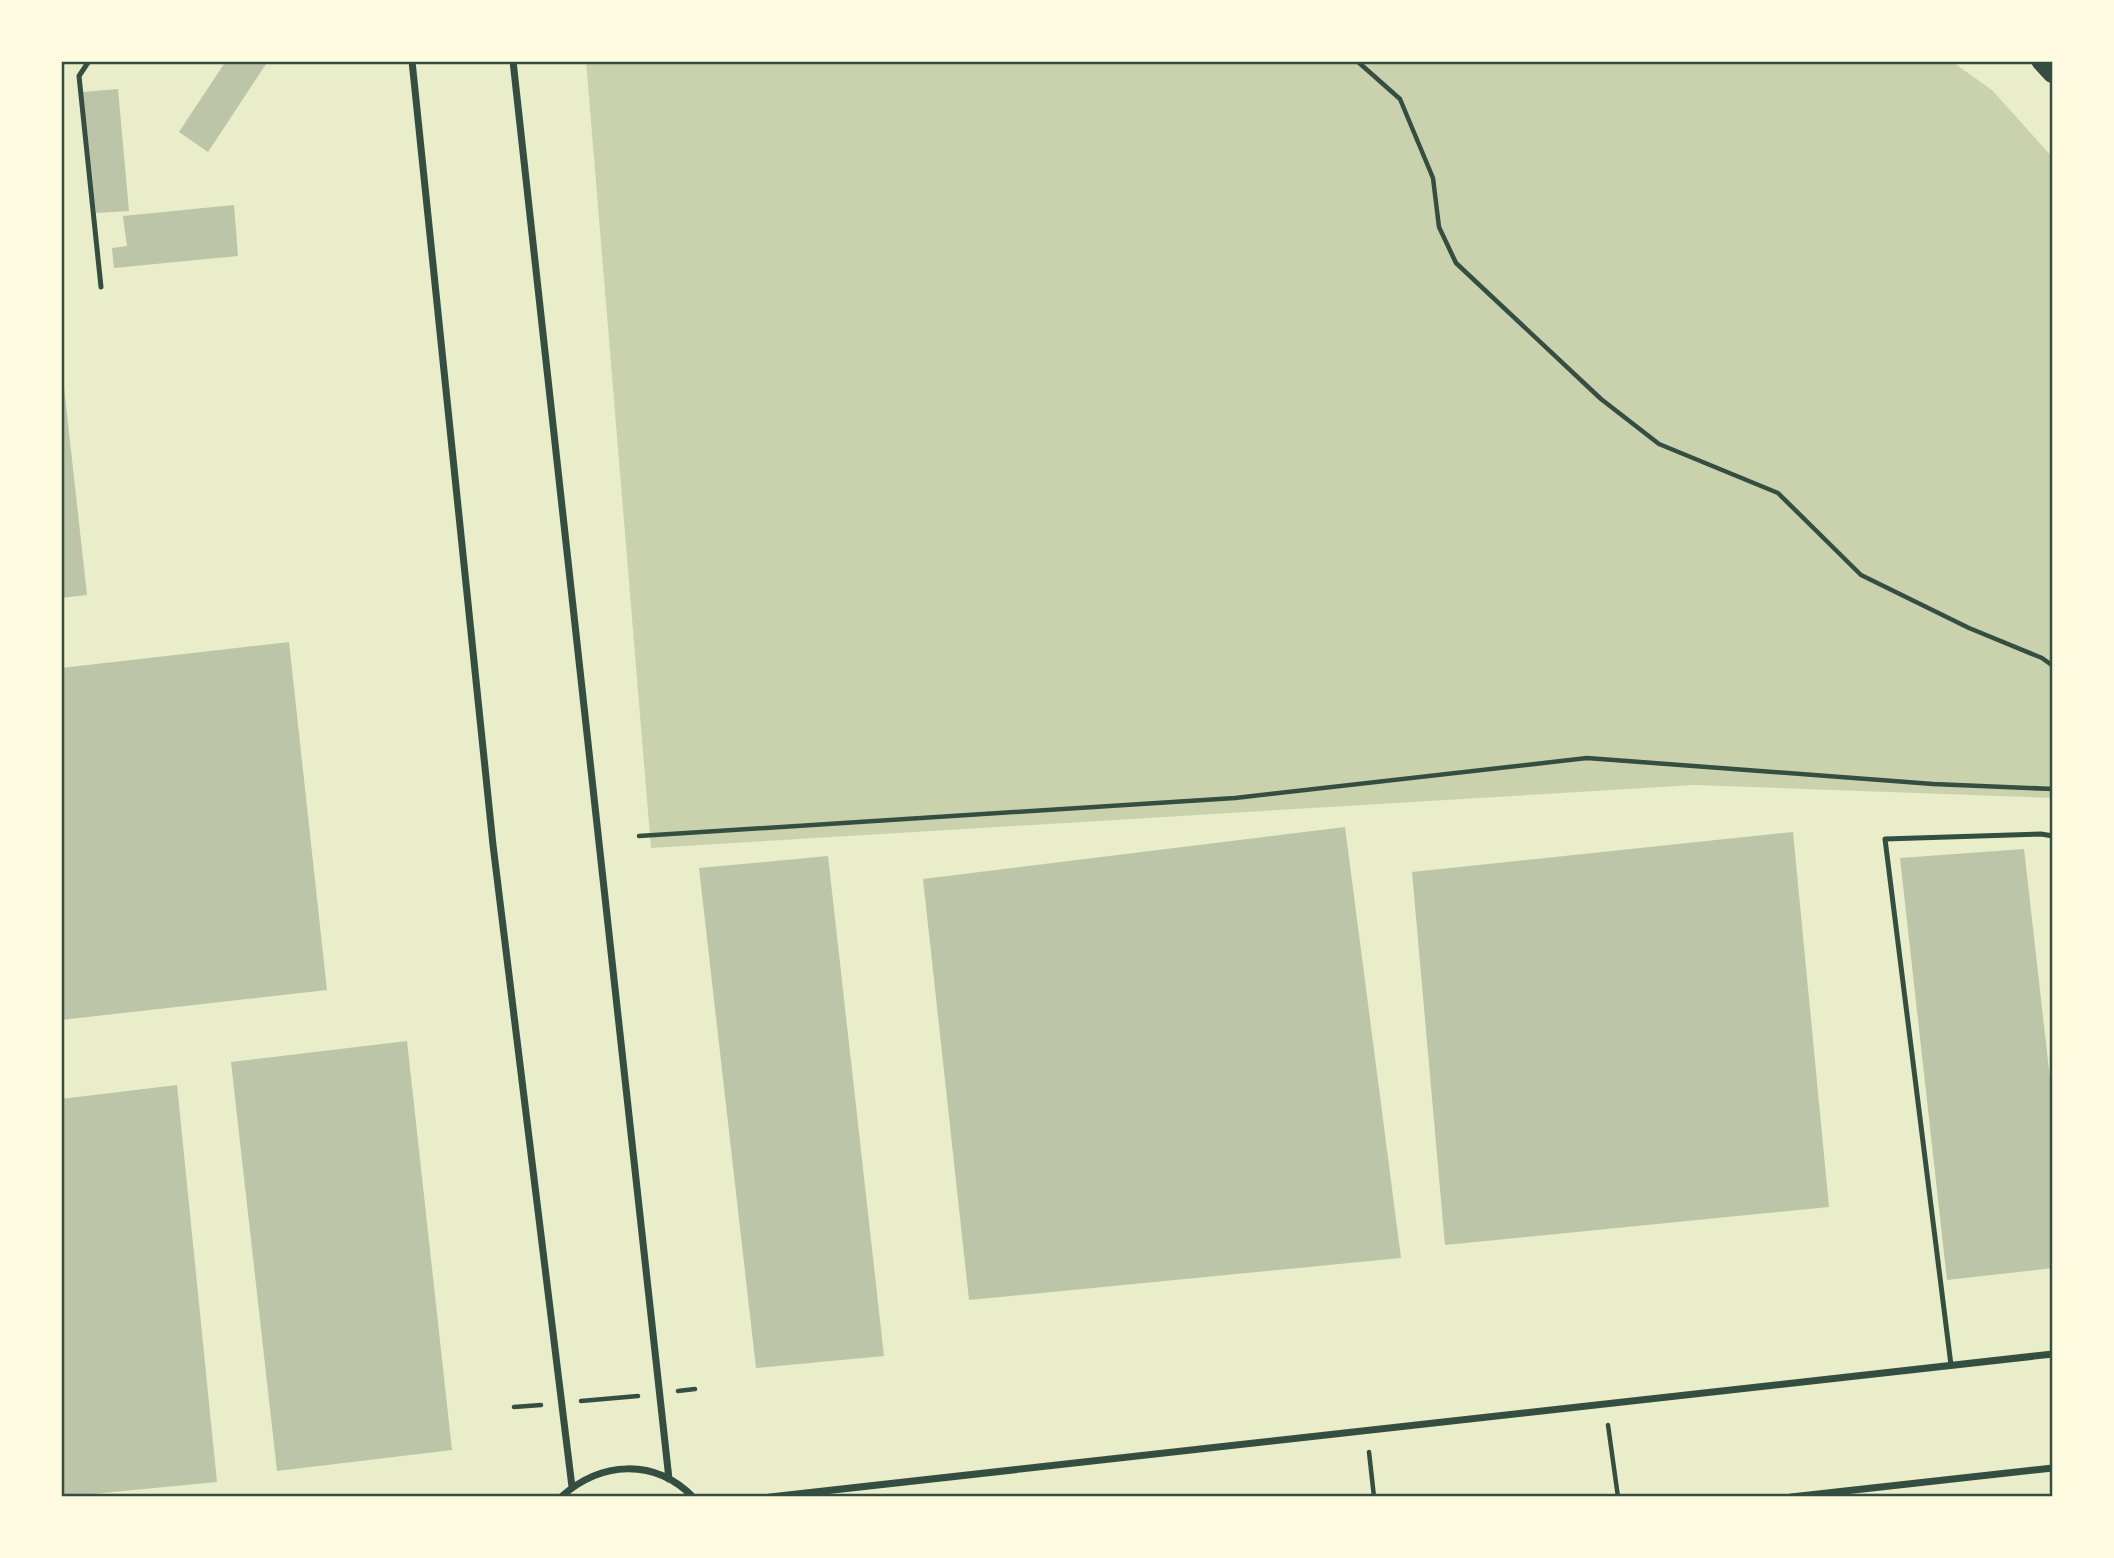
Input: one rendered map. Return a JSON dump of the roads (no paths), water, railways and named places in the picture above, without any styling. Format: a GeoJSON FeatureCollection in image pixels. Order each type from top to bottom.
{"type":"FeatureCollection","features":[{"type":"Feature","properties":{"kind":"highway"},"geometry":{"type":"LineString","coordinates":[[2042,61],[2053,74]]}},
{"type":"Feature","properties":{"kind":"street"},"geometry":{"type":"LineString","coordinates":[[412,61],[492,845],[572,1487]]}},
{"type":"Feature","properties":{"kind":"street"},"geometry":{"type":"LineString","coordinates":[[513,61],[669,1479]]}},
{"type":"Feature","properties":{"kind":"street"},"geometry":{"type":"LineString","coordinates":[[770,1497],[2053,1353]]}},
{"type":"Feature","properties":{"kind":"street"},"geometry":{"type":"LineString","coordinates":[[1791,1497],[2053,1468]]}},
{"type":"Feature","properties":{"kind":"street"},"geometry":{"type":"LineString","coordinates":[[561,1497],[572,1487],[598,1473],[642,1470],[669,1479],[693,1497]]}},
{"type":"Feature","properties":{"kind":"lane"},"geometry":{"type":"LineString","coordinates":[[89,61],[79,76],[102,287]]}},
{"type":"Feature","properties":{"kind":"lane"},"geometry":{"type":"LineString","coordinates":[[1951,1365],[1885,839],[2041,834],[2053,836]]}}]}
